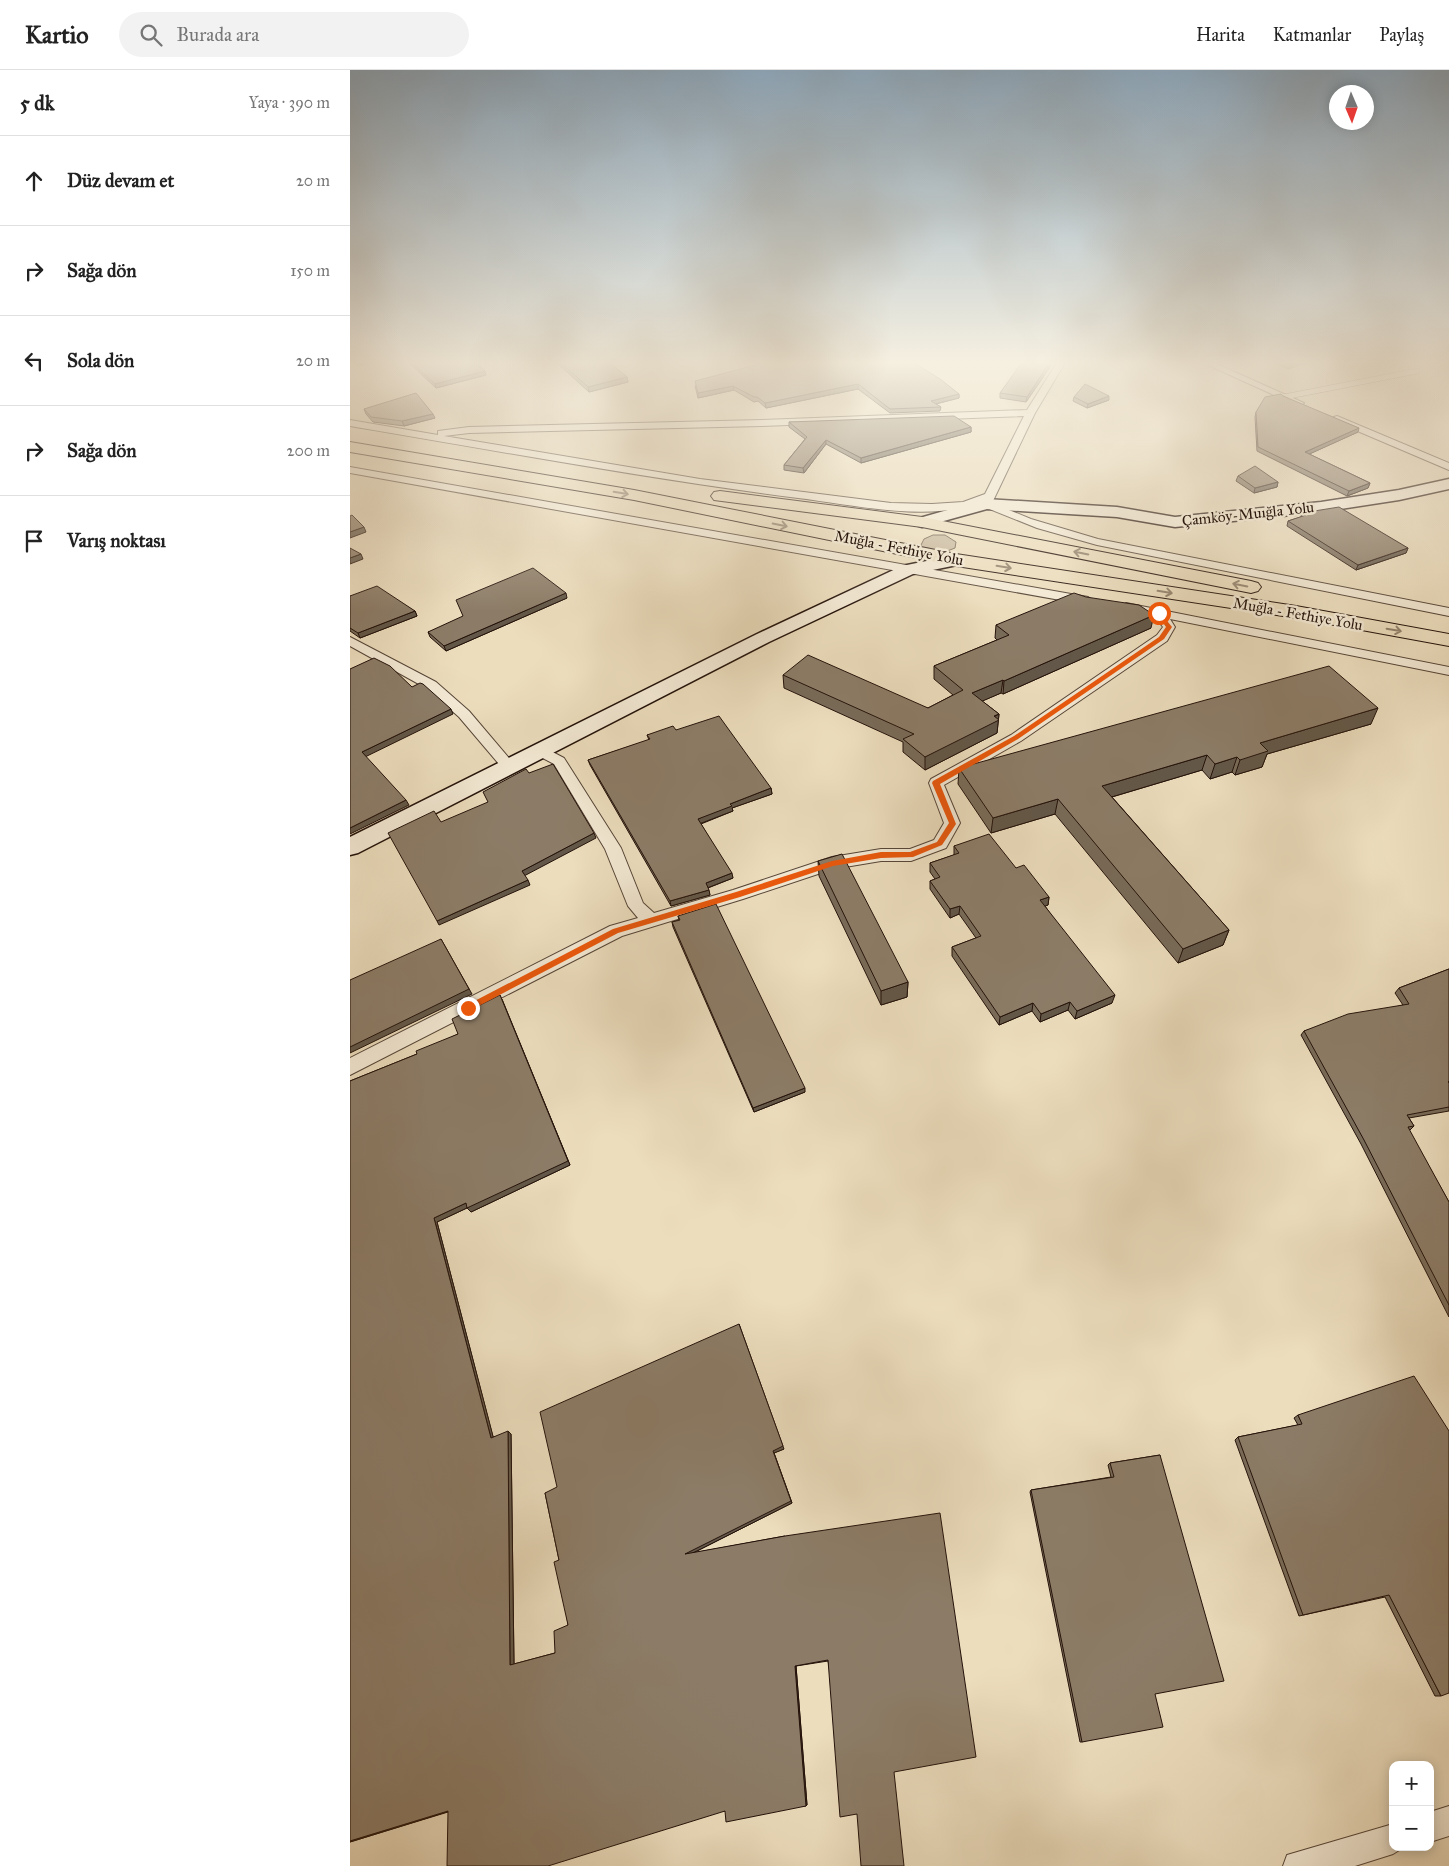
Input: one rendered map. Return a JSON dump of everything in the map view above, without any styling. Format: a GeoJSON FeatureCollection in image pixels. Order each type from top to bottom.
{"type":"FeatureCollection","features":[{"type":"Feature","properties":{"kind":"highway","name":"Muğla - Fethiye Yolu"},"geometry":{"type":"LineString","coordinates":[[409,445],[693,492],[922,522],[1449,626]]}},
{"type":"Feature","properties":{"kind":"highway","name":"Muğla - Fethiye Yolu"},"geometry":{"type":"LineString","coordinates":[[350,446],[634,495],[956,560],[1296,612],[1449,640]]}},
{"type":"Feature","properties":{"kind":"highway"},"geometry":{"type":"LineString","coordinates":[[902,550],[922,522]]}},
{"type":"Feature","properties":{"kind":"highway"},"geometry":{"type":"LineString","coordinates":[[956,560],[976,533]]}},
{"type":"Feature","properties":{"kind":"street"},"geometry":{"type":"LineString","coordinates":[[479,445],[700,482],[891,506],[932,507],[964,505],[988,500],[1010,516],[1043,528],[1097,542],[1449,612]]}},
{"type":"Feature","properties":{"kind":"street"},"geometry":{"type":"LineString","coordinates":[[976,533],[988,500],[1015,445]]}},
{"type":"Feature","properties":{"kind":"street"},"geometry":{"type":"LineString","coordinates":[[1398,445],[1449,466]]}},
{"type":"Feature","properties":{"kind":"street"},"geometry":{"type":"LineString","coordinates":[[350,470],[1159,613],[1449,671]]}},
{"type":"Feature","properties":{"kind":"street","name":"Çamköy-Muığla Yolu"},"geometry":{"type":"LineString","coordinates":[[922,522],[988,500],[1117,512],[1175,522],[1321,507],[1399,496],[1449,484]]}},
{"type":"Feature","properties":{"kind":"street"},"geometry":{"type":"LineString","coordinates":[[902,550],[908,570]]}},
{"type":"Feature","properties":{"kind":"street"},"geometry":{"type":"LineString","coordinates":[[350,847],[763,638],[908,570],[956,560]]}},
{"type":"Feature","properties":{"kind":"street"},"geometry":{"type":"LineString","coordinates":[[350,1067],[616,931],[832,863],[881,855],[911,855],[940,844],[952,824],[936,783],[1016,738],[1162,638],[1169,627],[1159,613]]}},
{"type":"Feature","properties":{"kind":"street"},"geometry":{"type":"LineString","coordinates":[[350,641],[432,685],[464,714],[509,767]]}},
{"type":"Feature","properties":{"kind":"street"},"geometry":{"type":"LineString","coordinates":[[540,751],[559,761],[614,848],[636,906],[651,920]]}},
{"type":"Feature","properties":{"kind":"street"},"geometry":{"type":"LineString","coordinates":[[1434,1826],[1449,1821]]}},
{"type":"Feature","properties":{"kind":"street"},"geometry":{"type":"LineString","coordinates":[[1298,1866],[1323,1861],[1389,1840]]}},
{"type":"Feature","properties":{"kind":"shaded area"},"geometry":{"type":"Polygon","coordinates":[[[933,535],[945,535],[956,542],[955,548],[942,553],[922,548],[921,545],[924,539],[933,535]]]}},
{"type":"Feature","properties":{"kind":"building"},"geometry":{"type":"Polygon","coordinates":[[[801,445],[822,445],[803,468],[784,465],[801,445]]]}},
{"type":"Feature","properties":{"kind":"building"},"geometry":{"type":"Polygon","coordinates":[[[835,445],[908,445],[861,458],[835,445]]]}},
{"type":"Feature","properties":{"kind":"building"},"geometry":{"type":"Polygon","coordinates":[[[1258,445],[1321,445],[1305,452],[1370,483],[1349,491],[1258,447],[1258,445]]]}},
{"type":"Feature","properties":{"kind":"building"},"geometry":{"type":"Polygon","coordinates":[[[1255,466],[1278,482],[1255,488],[1238,476],[1255,466]]]}},
{"type":"Feature","properties":{"kind":"building"},"geometry":{"type":"Polygon","coordinates":[[[1339,507],[1408,548],[1358,565],[1288,521],[1306,515],[1302,513],[1339,507]]]}},
{"type":"Feature","properties":{"kind":"building"},"geometry":{"type":"Polygon","coordinates":[[[352,515],[364,527],[350,532],[350,516],[352,515]]]}},
{"type":"Feature","properties":{"kind":"building"},"geometry":{"type":"Polygon","coordinates":[[[350,548],[361,554],[350,558],[350,548]]]}},
{"type":"Feature","properties":{"kind":"building"},"geometry":{"type":"Polygon","coordinates":[[[533,568],[566,593],[444,646],[428,632],[463,616],[456,600],[533,568]]]}},
{"type":"Feature","properties":{"kind":"building"},"geometry":{"type":"Polygon","coordinates":[[[377,586],[415,611],[358,633],[350,628],[350,596],[377,586]]]}},
{"type":"Feature","properties":{"kind":"building"},"geometry":{"type":"Polygon","coordinates":[[[1074,593],[1086,597],[1139,605],[1154,615],[1004,681],[972,693],[999,714],[994,716],[999,720],[925,757],[903,739],[914,734],[783,675],[808,655],[928,708],[963,690],[934,666],[1009,635],[996,625],[1074,593]]]}},
{"type":"Feature","properties":{"kind":"building"},"geometry":{"type":"Polygon","coordinates":[[[374,658],[390,666],[412,687],[420,683],[423,684],[451,709],[362,752],[406,800],[350,828],[350,669],[374,658]]]}},
{"type":"Feature","properties":{"kind":"building"},"geometry":{"type":"Polygon","coordinates":[[[1329,666],[1378,708],[1260,743],[1268,751],[1240,760],[1237,757],[1215,764],[1207,755],[1102,786],[1229,930],[1183,949],[1058,799],[993,818],[959,768],[1329,666]]]}},
{"type":"Feature","properties":{"kind":"building"},"geometry":{"type":"Polygon","coordinates":[[[719,716],[771,788],[698,819],[732,873],[706,883],[709,890],[670,901],[588,760],[650,739],[647,735],[673,726],[676,730],[719,716]]]}},
{"type":"Feature","properties":{"kind":"building"},"geometry":{"type":"Polygon","coordinates":[[[553,764],[594,833],[522,871],[528,880],[437,921],[388,833],[434,811],[441,822],[488,802],[483,792],[526,769],[529,773],[553,764]]]}},
{"type":"Feature","properties":{"kind":"building"},"geometry":{"type":"Polygon","coordinates":[[[989,834],[1016,868],[1024,865],[1049,897],[1040,900],[1115,995],[1077,1011],[1070,1002],[1041,1014],[1033,1003],[1000,1017],[952,947],[981,936],[960,906],[950,909],[930,881],[940,877],[930,863],[959,853],[954,846],[989,834]]]}},
{"type":"Feature","properties":{"kind":"building"},"geometry":{"type":"Polygon","coordinates":[[[842,854],[908,982],[881,991],[818,861],[842,854]]]}},
{"type":"Feature","properties":{"kind":"building"},"geometry":{"type":"Polygon","coordinates":[[[716,904],[805,1088],[753,1108],[672,922],[680,920],[678,916],[716,904]]]}},
{"type":"Feature","properties":{"kind":"building"},"geometry":{"type":"Polygon","coordinates":[[[441,939],[469,989],[350,1047],[350,980],[441,939]]]}},
{"type":"Feature","properties":{"kind":"building"},"geometry":{"type":"Polygon","coordinates":[[[1449,969],[1449,1107],[1407,1115],[1414,1126],[1408,1127],[1449,1202],[1449,1305],[1364,1140],[1304,1031],[1348,1014],[1409,1004],[1399,988],[1449,969]]]}},
{"type":"Feature","properties":{"kind":"building"},"geometry":{"type":"Polygon","coordinates":[[[500,995],[568,1161],[467,1208],[466,1203],[434,1218],[491,1438],[508,1431],[510,1665],[555,1653],[554,1631],[568,1625],[554,1562],[559,1560],[545,1493],[557,1487],[540,1412],[739,1324],[783,1446],[773,1451],[791,1501],[685,1554],[785,1536],[940,1513],[976,1757],[894,1772],[904,1866],[861,1866],[857,1814],[840,1817],[828,1660],[795,1666],[806,1806],[726,1822],[725,1811],[548,1866],[447,1866],[448,1811],[350,1841],[350,1081],[417,1054],[416,1051],[458,1034],[452,1019],[500,995]]]}},
{"type":"Feature","properties":{"kind":"building"},"geometry":{"type":"Polygon","coordinates":[[[1414,1376],[1449,1431],[1449,1693],[1441,1696],[1389,1595],[1303,1615],[1238,1437],[1302,1424],[1298,1415],[1414,1376]]]}},
{"type":"Feature","properties":{"kind":"building"},"geometry":{"type":"Polygon","coordinates":[[[1160,1455],[1224,1681],[1155,1694],[1163,1727],[1082,1742],[1031,1490],[1114,1477],[1110,1463],[1160,1455]]]}},
{"type":"Feature","properties":{"kind":"route"},"geometry":{"type":"LineString","coordinates":[[468,1008],[616,931],[737,895],[832,863],[881,855],[911,855],[940,844],[952,824],[936,783],[956,770],[1016,738],[1087,687],[1162,638],[1169,627],[1159,613]]}}]}
